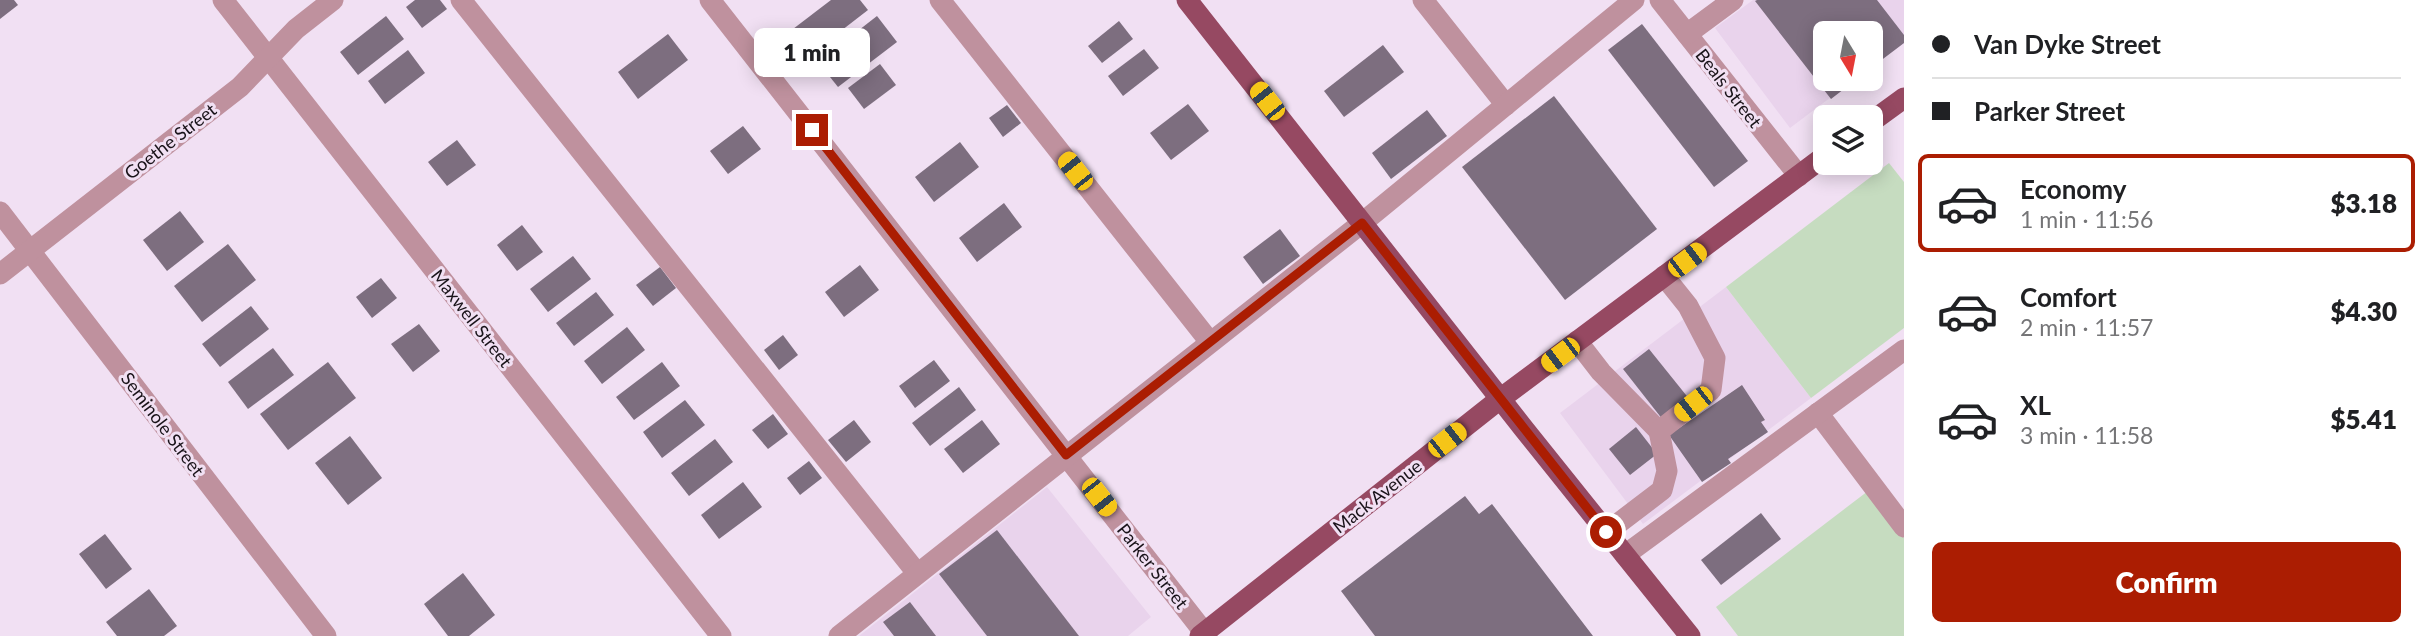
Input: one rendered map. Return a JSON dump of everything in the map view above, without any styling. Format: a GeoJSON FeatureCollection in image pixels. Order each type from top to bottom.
{"type":"FeatureCollection","features":[{"type":"Feature","properties":{"kind":"main road"},"geometry":{"type":"LineString","coordinates":[[1187,0],[1690,636]]}},
{"type":"Feature","properties":{"kind":"main road"},"geometry":{"type":"LineString","coordinates":[[1883,113],[1903,99]]}},
{"type":"Feature","properties":{"kind":"main road","name":"Mack Avenue"},"geometry":{"type":"LineString","coordinates":[[1204,635],[1500,399],[1813,165]]}},
{"type":"Feature","properties":{"kind":"street","name":"Maxwell Street"},"geometry":{"type":"LineString","coordinates":[[223,0],[721,636]]}},
{"type":"Feature","properties":{"kind":"street","name":"Goethe Street"},"geometry":{"type":"LineString","coordinates":[[0,274],[240,87],[296,29],[333,0]]}},
{"type":"Feature","properties":{"kind":"street"},"geometry":{"type":"LineString","coordinates":[[461,0],[917,573]]}},
{"type":"Feature","properties":{"kind":"street","name":"Parker Street"},"geometry":{"type":"LineString","coordinates":[[710,0],[1204,635]]}},
{"type":"Feature","properties":{"kind":"street"},"geometry":{"type":"LineString","coordinates":[[940,0],[1210,342]]}},
{"type":"Feature","properties":{"kind":"street"},"geometry":{"type":"LineString","coordinates":[[1423,0],[1506,105]]}},
{"type":"Feature","properties":{"kind":"street"},"geometry":{"type":"LineString","coordinates":[[839,636],[1362,223],[1634,0]]}},
{"type":"Feature","properties":{"kind":"street","name":"Beals Street"},"geometry":{"type":"LineString","coordinates":[[1660,0],[1799,176]]}},
{"type":"Feature","properties":{"kind":"street"},"geometry":{"type":"LineString","coordinates":[[1687,34],[1733,0]]}},
{"type":"Feature","properties":{"kind":"street","name":"Seminole Street"},"geometry":{"type":"LineString","coordinates":[[0,212],[326,636]]}},
{"type":"Feature","properties":{"kind":"street"},"geometry":{"type":"LineString","coordinates":[[1659,431],[1711,390],[1715,358],[1688,306],[1664,276]]}},
{"type":"Feature","properties":{"kind":"street"},"geometry":{"type":"LineString","coordinates":[[1577,341],[1601,372],[1659,431],[1667,471],[1662,490],[1606,532]]}},
{"type":"Feature","properties":{"kind":"street"},"geometry":{"type":"LineString","coordinates":[[1625,555],[1904,350]]}},
{"type":"Feature","properties":{"kind":"street"},"geometry":{"type":"LineString","coordinates":[[1818,413],[1904,527]]}},
{"type":"Feature","properties":{"kind":"shaded area"},"geometry":{"type":"Polygon","coordinates":[[[1753,0],[1904,0],[1904,43],[1883,58],[1883,21],[1813,21],[1813,91],[1839,91],[1821,105],[1813,105],[1813,111],[1790,128],[1715,28],[1753,0]]]}},
{"type":"Feature","properties":{"kind":"shaded area"},"geometry":{"type":"Polygon","coordinates":[[[1726,287],[1811,398],[1643,524],[1560,413],[1726,287]]]}},
{"type":"Feature","properties":{"kind":"shaded area"},"geometry":{"type":"Polygon","coordinates":[[[1047,487],[1151,617],[1128,636],[859,636],[1047,487]]]}},
{"type":"Feature","properties":{"kind":"green space"},"geometry":{"type":"Polygon","coordinates":[[[1889,163],[1904,182],[1904,328],[1811,398],[1726,287],[1873,175],[1883,175],[1883,168],[1889,163]]]}},
{"type":"Feature","properties":{"kind":"green space"},"geometry":{"type":"Polygon","coordinates":[[[1868,491],[1904,538],[1904,636],[1738,636],[1716,607],[1868,491]]]}},
{"type":"Feature","properties":{"kind":"building"},"geometry":{"type":"Polygon","coordinates":[[[0,0],[14,0],[18,5],[0,19],[0,0]]]}},
{"type":"Feature","properties":{"kind":"building"},"geometry":{"type":"Polygon","coordinates":[[[415,0],[440,0],[447,9],[422,28],[406,7],[415,0]]]}},
{"type":"Feature","properties":{"kind":"building"},"geometry":{"type":"Polygon","coordinates":[[[831,0],[860,0],[868,10],[811,54],[793,29],[831,0]]]}},
{"type":"Feature","properties":{"kind":"building"},"geometry":{"type":"Polygon","coordinates":[[[1877,0],[1904,35],[1904,43],[1883,59],[1883,21],[1813,21],[1813,76],[1755,1],[1877,0]]]}},
{"type":"Feature","properties":{"kind":"building"},"geometry":{"type":"Polygon","coordinates":[[[386,16],[404,39],[358,75],[340,52],[386,16]]]}},
{"type":"Feature","properties":{"kind":"building"},"geometry":{"type":"Polygon","coordinates":[[[877,16],[897,42],[838,87],[818,62],[877,16]]]}},
{"type":"Feature","properties":{"kind":"building"},"geometry":{"type":"Polygon","coordinates":[[[1119,21],[1133,39],[1102,63],[1088,46],[1119,21]]]}},
{"type":"Feature","properties":{"kind":"building"},"geometry":{"type":"Polygon","coordinates":[[[1642,24],[1748,161],[1714,187],[1608,50],[1642,24]]]}},
{"type":"Feature","properties":{"kind":"building"},"geometry":{"type":"Polygon","coordinates":[[[668,34],[688,60],[638,99],[618,72],[668,34]]]}},
{"type":"Feature","properties":{"kind":"building"},"geometry":{"type":"Polygon","coordinates":[[[1383,45],[1404,72],[1344,117],[1324,91],[1383,45]]]}},
{"type":"Feature","properties":{"kind":"building"},"geometry":{"type":"Polygon","coordinates":[[[1144,49],[1159,68],[1123,96],[1108,76],[1144,49]]]}},
{"type":"Feature","properties":{"kind":"building"},"geometry":{"type":"Polygon","coordinates":[[[408,50],[425,73],[385,104],[368,81],[408,50]]]}},
{"type":"Feature","properties":{"kind":"building"},"geometry":{"type":"Polygon","coordinates":[[[880,64],[896,85],[864,109],[848,88],[880,64]]]}},
{"type":"Feature","properties":{"kind":"building"},"geometry":{"type":"Polygon","coordinates":[[[1825,91],[1841,91],[1831,99],[1825,91]]]}},
{"type":"Feature","properties":{"kind":"building"},"geometry":{"type":"Polygon","coordinates":[[[1554,96],[1657,229],[1565,300],[1462,167],[1554,96]]]}},
{"type":"Feature","properties":{"kind":"building"},"geometry":{"type":"Polygon","coordinates":[[[1188,104],[1209,131],[1171,160],[1150,133],[1188,104]]]}},
{"type":"Feature","properties":{"kind":"building"},"geometry":{"type":"Polygon","coordinates":[[[1007,105],[1021,123],[1003,137],[989,118],[1007,105]]]}},
{"type":"Feature","properties":{"kind":"building"},"geometry":{"type":"Polygon","coordinates":[[[1427,110],[1447,136],[1391,179],[1372,153],[1427,110]]]}},
{"type":"Feature","properties":{"kind":"building"},"geometry":{"type":"Polygon","coordinates":[[[743,126],[761,149],[728,174],[710,151],[743,126]]]}},
{"type":"Feature","properties":{"kind":"building"},"geometry":{"type":"Polygon","coordinates":[[[457,140],[476,165],[447,186],[428,162],[457,140]]]}},
{"type":"Feature","properties":{"kind":"building"},"geometry":{"type":"Polygon","coordinates":[[[960,142],[979,167],[934,202],[915,177],[960,142]]]}},
{"type":"Feature","properties":{"kind":"building"},"geometry":{"type":"Polygon","coordinates":[[[1004,203],[1022,227],[977,262],[959,238],[1004,203]]]}},
{"type":"Feature","properties":{"kind":"building"},"geometry":{"type":"Polygon","coordinates":[[[180,211],[204,242],[167,271],[143,240],[180,211]]]}},
{"type":"Feature","properties":{"kind":"building"},"geometry":{"type":"Polygon","coordinates":[[[522,225],[543,252],[517,271],[497,245],[522,225]]]}},
{"type":"Feature","properties":{"kind":"building"},"geometry":{"type":"Polygon","coordinates":[[[1280,229],[1300,256],[1263,284],[1243,257],[1280,229]]]}},
{"type":"Feature","properties":{"kind":"building"},"geometry":{"type":"Polygon","coordinates":[[[228,244],[256,280],[202,322],[174,286],[228,244]]]}},
{"type":"Feature","properties":{"kind":"building"},"geometry":{"type":"Polygon","coordinates":[[[573,256],[591,279],[548,312],[530,289],[573,256]]]}},
{"type":"Feature","properties":{"kind":"building"},"geometry":{"type":"Polygon","coordinates":[[[860,265],[879,290],[844,317],[825,292],[860,265]]]}},
{"type":"Feature","properties":{"kind":"building"},"geometry":{"type":"Polygon","coordinates":[[[660,267],[676,288],[653,306],[636,285],[660,267]]]}},
{"type":"Feature","properties":{"kind":"building"},"geometry":{"type":"Polygon","coordinates":[[[381,278],[397,298],[372,318],[356,297],[381,278]]]}},
{"type":"Feature","properties":{"kind":"building"},"geometry":{"type":"Polygon","coordinates":[[[596,292],[614,315],[574,346],[556,323],[596,292]]]}},
{"type":"Feature","properties":{"kind":"building"},"geometry":{"type":"Polygon","coordinates":[[[251,306],[269,329],[220,367],[202,344],[251,306]]]}},
{"type":"Feature","properties":{"kind":"building"},"geometry":{"type":"Polygon","coordinates":[[[419,324],[440,351],[413,372],[391,344],[419,324]]]}},
{"type":"Feature","properties":{"kind":"building"},"geometry":{"type":"Polygon","coordinates":[[[627,327],[645,350],[602,384],[584,361],[627,327]]]}},
{"type":"Feature","properties":{"kind":"building"},"geometry":{"type":"Polygon","coordinates":[[[783,335],[798,355],[779,370],[764,350],[783,335]]]}},
{"type":"Feature","properties":{"kind":"building"},"geometry":{"type":"Polygon","coordinates":[[[273,348],[294,375],[248,409],[228,382],[273,348]]]}},
{"type":"Feature","properties":{"kind":"building"},"geometry":{"type":"Polygon","coordinates":[[[1649,349],[1690,400],[1663,420],[1623,369],[1649,349]]]}},
{"type":"Feature","properties":{"kind":"building"},"geometry":{"type":"Polygon","coordinates":[[[934,360],[950,381],[915,408],[899,386],[934,360]]]}},
{"type":"Feature","properties":{"kind":"building"},"geometry":{"type":"Polygon","coordinates":[[[328,362],[356,398],[288,450],[260,414],[328,362]]]}},
{"type":"Feature","properties":{"kind":"building"},"geometry":{"type":"Polygon","coordinates":[[[662,362],[680,386],[634,420],[616,397],[662,362]]]}},
{"type":"Feature","properties":{"kind":"building"},"geometry":{"type":"Polygon","coordinates":[[[1742,385],[1765,420],[1761,422],[1768,432],[1728,459],[1731,463],[1702,482],[1669,435],[1742,385]]]}},
{"type":"Feature","properties":{"kind":"building"},"geometry":{"type":"Polygon","coordinates":[[[959,387],[976,410],[930,446],[912,423],[959,387]]]}},
{"type":"Feature","properties":{"kind":"building"},"geometry":{"type":"Polygon","coordinates":[[[685,400],[705,425],[662,458],[643,432],[685,400]]]}},
{"type":"Feature","properties":{"kind":"building"},"geometry":{"type":"Polygon","coordinates":[[[773,414],[788,434],[768,449],[752,430],[773,414]]]}},
{"type":"Feature","properties":{"kind":"building"},"geometry":{"type":"Polygon","coordinates":[[[854,420],[871,442],[846,462],[828,440],[854,420]]]}},
{"type":"Feature","properties":{"kind":"building"},"geometry":{"type":"Polygon","coordinates":[[[982,420],[1000,444],[963,473],[944,449],[982,420]]]}},
{"type":"Feature","properties":{"kind":"building"},"geometry":{"type":"Polygon","coordinates":[[[1636,427],[1657,454],[1630,475],[1609,449],[1636,427]]]}},
{"type":"Feature","properties":{"kind":"building"},"geometry":{"type":"Polygon","coordinates":[[[350,436],[382,478],[348,505],[315,463],[350,436]]]}},
{"type":"Feature","properties":{"kind":"building"},"geometry":{"type":"Polygon","coordinates":[[[715,439],[733,462],[689,496],[671,473],[715,439]]]}},
{"type":"Feature","properties":{"kind":"building"},"geometry":{"type":"Polygon","coordinates":[[[809,461],[822,478],[800,495],[787,478],[809,461]]]}},
{"type":"Feature","properties":{"kind":"building"},"geometry":{"type":"Polygon","coordinates":[[[743,482],[762,507],[719,539],[701,515],[743,482]]]}},
{"type":"Feature","properties":{"kind":"building"},"geometry":{"type":"Polygon","coordinates":[[[1465,496],[1479,514],[1492,504],[1593,636],[1375,636],[1341,591],[1465,496]]]}},
{"type":"Feature","properties":{"kind":"building"},"geometry":{"type":"Polygon","coordinates":[[[1761,513],[1781,539],[1721,585],[1701,560],[1761,513]]]}},
{"type":"Feature","properties":{"kind":"building"},"geometry":{"type":"Polygon","coordinates":[[[997,530],[1079,636],[987,636],[939,574],[997,530]]]}},
{"type":"Feature","properties":{"kind":"building"},"geometry":{"type":"Polygon","coordinates":[[[105,534],[132,569],[106,589],[79,554],[105,534]]]}},
{"type":"Feature","properties":{"kind":"building"},"geometry":{"type":"Polygon","coordinates":[[[463,573],[495,615],[469,636],[448,636],[424,604],[463,573]]]}},
{"type":"Feature","properties":{"kind":"building"},"geometry":{"type":"Polygon","coordinates":[[[149,589],[177,626],[164,636],[117,636],[106,622],[149,589]]]}},
{"type":"Feature","properties":{"kind":"building"},"geometry":{"type":"Polygon","coordinates":[[[910,602],[936,636],[894,636],[883,622],[910,602]]]}},
{"type":"Feature","properties":{"kind":"route"},"geometry":{"type":"LineString","coordinates":[[812,130],[1066,455],[1362,223],[1606,532]]}}]}
